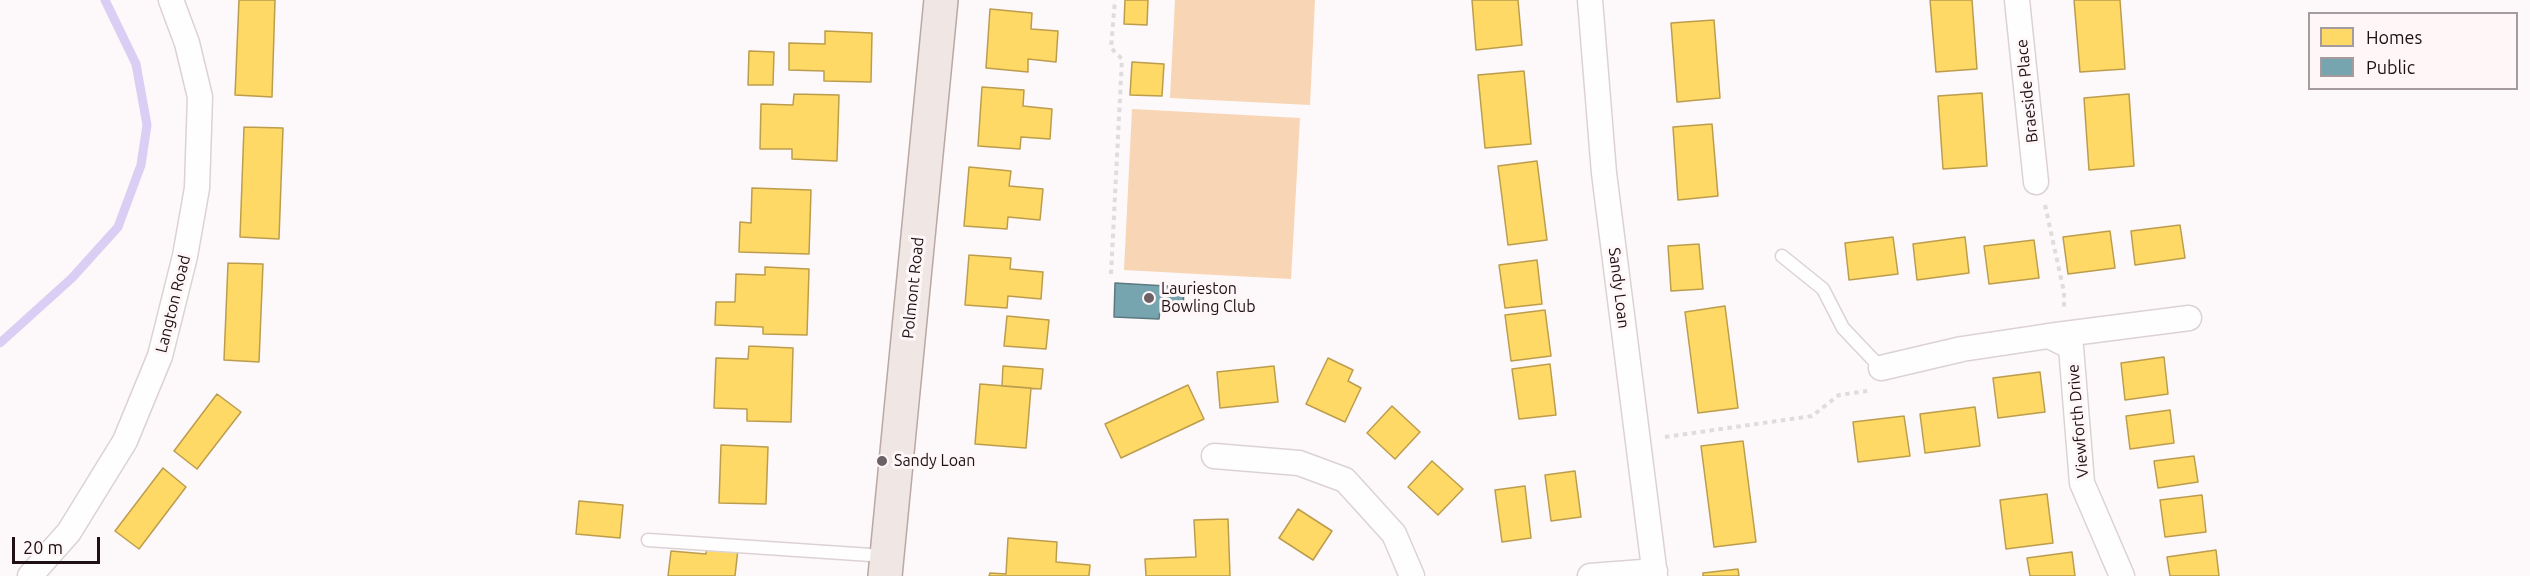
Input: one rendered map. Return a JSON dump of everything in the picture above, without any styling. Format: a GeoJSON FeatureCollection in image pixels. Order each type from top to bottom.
{"type":"FeatureCollection","features":[{"type":"Feature","properties":{"kind":"main road","name":"Polmont Road"},"geometry":{"type":"LineString","coordinates":[[886,566],[940,0]]}},
{"type":"Feature","properties":{"kind":"street","name":"Langton Road"},"geometry":{"type":"LineString","coordinates":[[30,576],[69,532],[125,441],[160,356],[185,256],[197,188],[200,97],[187,42],[171,0]]}},
{"type":"Feature","properties":{"kind":"street","name":"Sandy Loan"},"geometry":{"type":"LineString","coordinates":[[1590,0],[1604,173],[1655,574]]}},
{"type":"Feature","properties":{"kind":"street","name":"Braeside Place"},"geometry":{"type":"LineString","coordinates":[[2017,0],[2036,182]]}},
{"type":"Feature","properties":{"kind":"street"},"geometry":{"type":"LineString","coordinates":[[1881,368],[1962,349],[2189,318]]}},
{"type":"Feature","properties":{"kind":"street","name":"Viewforth Drive"},"geometry":{"type":"LineString","coordinates":[[2056,335],[2071,348],[2082,483],[2122,576]]}},
{"type":"Feature","properties":{"kind":"street"},"geometry":{"type":"LineString","coordinates":[[1214,456],[1299,463],[1345,480],[1394,534],[1412,576]]}},
{"type":"Feature","properties":{"kind":"street"},"geometry":{"type":"LineString","coordinates":[[1590,576],[1655,574]]}},
{"type":"Feature","properties":{"kind":"lane"},"geometry":{"type":"LineString","coordinates":[[1782,256],[1823,289],[1843,328],[1881,368]]}},
{"type":"Feature","properties":{"kind":"lane"},"geometry":{"type":"LineString","coordinates":[[648,540],[886,566]]}},
{"type":"Feature","properties":{"kind":"path"},"geometry":{"type":"LineString","coordinates":[[1111,274],[1122,59],[1111,48],[1115,0]]}},
{"type":"Feature","properties":{"kind":"path"},"geometry":{"type":"LineString","coordinates":[[2036,182],[2048,214],[2064,292],[2056,335]]}},
{"type":"Feature","properties":{"kind":"path"},"geometry":{"type":"LineString","coordinates":[[1638,439],[1812,416],[1839,395],[1883,388],[1881,368]]}},
{"type":"Feature","properties":{"kind":"shaded area"},"geometry":{"type":"Polygon","coordinates":[[[1175,0],[1315,0],[1310,105],[1170,98],[1175,0]]]}},
{"type":"Feature","properties":{"kind":"shaded area"},"geometry":{"type":"Polygon","coordinates":[[[1132,109],[1300,118],[1291,279],[1124,270],[1132,109]]]}},
{"type":"Feature","properties":{"kind":"building: Homes"},"geometry":{"type":"Polygon","coordinates":[[[239,0],[275,0],[272,97],[235,95],[239,0]]]}},
{"type":"Feature","properties":{"kind":"building: Homes"},"geometry":{"type":"Polygon","coordinates":[[[1125,0],[1148,0],[1147,25],[1124,24],[1125,0]]]}},
{"type":"Feature","properties":{"kind":"building: Homes"},"geometry":{"type":"Polygon","coordinates":[[[1472,0],[1518,0],[1522,45],[1476,50],[1472,0]]]}},
{"type":"Feature","properties":{"kind":"building: Homes"},"geometry":{"type":"Polygon","coordinates":[[[1930,0],[1972,0],[1977,69],[1936,72],[1930,0]]]}},
{"type":"Feature","properties":{"kind":"building: Homes"},"geometry":{"type":"Polygon","coordinates":[[[2074,0],[2120,0],[2125,69],[2080,72],[2074,0]]]}},
{"type":"Feature","properties":{"kind":"building: Homes"},"geometry":{"type":"Polygon","coordinates":[[[990,9],[1032,13],[1031,29],[1058,31],[1056,62],[1028,59],[1028,72],[986,68],[990,9]]]}},
{"type":"Feature","properties":{"kind":"building: Homes"},"geometry":{"type":"Polygon","coordinates":[[[1714,20],[1720,98],[1677,102],[1671,23],[1714,20]]]}},
{"type":"Feature","properties":{"kind":"building: Homes"},"geometry":{"type":"Polygon","coordinates":[[[825,31],[872,33],[871,82],[824,81],[824,71],[789,70],[789,43],[825,44],[825,31]]]}},
{"type":"Feature","properties":{"kind":"building: Homes"},"geometry":{"type":"Polygon","coordinates":[[[749,51],[774,52],[773,85],[748,85],[749,51]]]}},
{"type":"Feature","properties":{"kind":"building: Homes"},"geometry":{"type":"Polygon","coordinates":[[[1132,62],[1164,64],[1162,96],[1130,95],[1132,62]]]}},
{"type":"Feature","properties":{"kind":"building: Homes"},"geometry":{"type":"Polygon","coordinates":[[[1524,71],[1531,144],[1485,148],[1478,75],[1524,71]]]}},
{"type":"Feature","properties":{"kind":"building: Homes"},"geometry":{"type":"Polygon","coordinates":[[[982,87],[1024,90],[1023,106],[1052,109],[1050,139],[1021,137],[1020,149],[978,146],[982,87]]]}},
{"type":"Feature","properties":{"kind":"building: Homes"},"geometry":{"type":"Polygon","coordinates":[[[1982,93],[1987,166],[1943,169],[1938,96],[1982,93]]]}},
{"type":"Feature","properties":{"kind":"building: Homes"},"geometry":{"type":"Polygon","coordinates":[[[794,94],[839,95],[837,161],[792,159],[792,149],[760,149],[761,104],[793,105],[794,94]]]}},
{"type":"Feature","properties":{"kind":"building: Homes"},"geometry":{"type":"Polygon","coordinates":[[[2129,94],[2134,166],[2089,170],[2084,98],[2129,94]]]}},
{"type":"Feature","properties":{"kind":"building: Homes"},"geometry":{"type":"Polygon","coordinates":[[[1712,124],[1718,196],[1678,200],[1673,127],[1712,124]]]}},
{"type":"Feature","properties":{"kind":"building: Homes"},"geometry":{"type":"Polygon","coordinates":[[[244,127],[283,128],[279,239],[240,237],[244,127]]]}},
{"type":"Feature","properties":{"kind":"building: Homes"},"geometry":{"type":"Polygon","coordinates":[[[1537,161],[1547,240],[1508,245],[1498,166],[1537,161]]]}},
{"type":"Feature","properties":{"kind":"building: Homes"},"geometry":{"type":"Polygon","coordinates":[[[969,167],[1011,171],[1009,186],[1043,189],[1040,220],[1008,217],[1007,229],[964,226],[969,167]]]}},
{"type":"Feature","properties":{"kind":"building: Homes"},"geometry":{"type":"Polygon","coordinates":[[[752,188],[811,190],[809,254],[739,252],[740,222],[751,223],[752,188]]]}},
{"type":"Feature","properties":{"kind":"building: Homes"},"geometry":{"type":"Polygon","coordinates":[[[2180,225],[2185,258],[2135,265],[2131,231],[2180,225]]]}},
{"type":"Feature","properties":{"kind":"building: Homes"},"geometry":{"type":"Polygon","coordinates":[[[2110,231],[2115,268],[2068,274],[2063,237],[2110,231]]]}},
{"type":"Feature","properties":{"kind":"building: Homes"},"geometry":{"type":"Polygon","coordinates":[[[1893,237],[1898,274],[1849,280],[1845,243],[1893,237]]]}},
{"type":"Feature","properties":{"kind":"building: Homes"},"geometry":{"type":"Polygon","coordinates":[[[1965,237],[1969,273],[1917,280],[1913,244],[1965,237]]]}},
{"type":"Feature","properties":{"kind":"building: Homes"},"geometry":{"type":"Polygon","coordinates":[[[2034,240],[2039,278],[1989,284],[1984,246],[2034,240]]]}},
{"type":"Feature","properties":{"kind":"building: Homes"},"geometry":{"type":"Polygon","coordinates":[[[1699,244],[1703,289],[1671,291],[1668,246],[1699,244]]]}},
{"type":"Feature","properties":{"kind":"building: Homes"},"geometry":{"type":"Polygon","coordinates":[[[969,255],[1011,258],[1010,269],[1043,272],[1041,299],[1008,296],[1007,308],[965,305],[969,255]]]}},
{"type":"Feature","properties":{"kind":"building: Homes"},"geometry":{"type":"Polygon","coordinates":[[[1537,260],[1542,304],[1505,308],[1499,265],[1537,260]]]}},
{"type":"Feature","properties":{"kind":"building: Homes"},"geometry":{"type":"Polygon","coordinates":[[[228,263],[263,264],[259,362],[224,360],[228,263]]]}},
{"type":"Feature","properties":{"kind":"building: Homes"},"geometry":{"type":"Polygon","coordinates":[[[765,267],[809,269],[807,335],[763,334],[763,327],[715,325],[716,302],[735,302],[736,274],[765,275],[765,267]]]}},
{"type":"Feature","properties":{"kind":"building: Homes"},"geometry":{"type":"Polygon","coordinates":[[[1725,306],[1738,408],[1698,413],[1685,312],[1725,306]]]}},
{"type":"Feature","properties":{"kind":"building: Homes"},"geometry":{"type":"Polygon","coordinates":[[[1545,310],[1551,356],[1511,361],[1505,315],[1545,310]]]}},
{"type":"Feature","properties":{"kind":"building: Homes"},"geometry":{"type":"Polygon","coordinates":[[[1007,316],[1049,320],[1046,349],[1004,346],[1007,316]]]}},
{"type":"Feature","properties":{"kind":"building: Homes"},"geometry":{"type":"Polygon","coordinates":[[[749,346],[793,348],[791,422],[747,421],[747,409],[714,408],[716,358],[748,359],[749,346]]]}},
{"type":"Feature","properties":{"kind":"building: Homes"},"geometry":{"type":"Polygon","coordinates":[[[2164,357],[2168,394],[2125,400],[2121,363],[2164,357]]]}},
{"type":"Feature","properties":{"kind":"building: Homes"},"geometry":{"type":"Polygon","coordinates":[[[1328,358],[1353,370],[1348,381],[1361,388],[1345,422],[1306,404],[1328,358]]]}},
{"type":"Feature","properties":{"kind":"building: Homes"},"geometry":{"type":"Polygon","coordinates":[[[1550,364],[1556,415],[1519,419],[1512,369],[1550,364]]]}},
{"type":"Feature","properties":{"kind":"building: Homes"},"geometry":{"type":"Polygon","coordinates":[[[1003,366],[1043,369],[1041,389],[1002,386],[1003,366]]]}},
{"type":"Feature","properties":{"kind":"building: Homes"},"geometry":{"type":"Polygon","coordinates":[[[1274,366],[1278,402],[1220,408],[1217,372],[1274,366]]]}},
{"type":"Feature","properties":{"kind":"building: Homes"},"geometry":{"type":"Polygon","coordinates":[[[2040,372],[2045,412],[1998,418],[1993,378],[2040,372]]]}},
{"type":"Feature","properties":{"kind":"building: Homes"},"geometry":{"type":"Polygon","coordinates":[[[980,384],[1031,388],[1026,448],[975,444],[980,384]]]}},
{"type":"Feature","properties":{"kind":"building: Homes"},"geometry":{"type":"Polygon","coordinates":[[[1188,385],[1204,419],[1121,458],[1105,424],[1188,385]]]}},
{"type":"Feature","properties":{"kind":"building: Homes"},"geometry":{"type":"Polygon","coordinates":[[[217,394],[241,412],[197,469],[174,451],[217,394]]]}},
{"type":"Feature","properties":{"kind":"building: Homes"},"geometry":{"type":"Polygon","coordinates":[[[1392,406],[1420,432],[1395,459],[1367,433],[1392,406]]]}},
{"type":"Feature","properties":{"kind":"building: Homes"},"geometry":{"type":"Polygon","coordinates":[[[1975,407],[1980,446],[1925,453],[1920,414],[1975,407]]]}},
{"type":"Feature","properties":{"kind":"building: Homes"},"geometry":{"type":"Polygon","coordinates":[[[2170,410],[2174,443],[2130,449],[2126,416],[2170,410]]]}},
{"type":"Feature","properties":{"kind":"building: Homes"},"geometry":{"type":"Polygon","coordinates":[[[1904,416],[1910,456],[1858,462],[1853,422],[1904,416]]]}},
{"type":"Feature","properties":{"kind":"building: Homes"},"geometry":{"type":"Polygon","coordinates":[[[1743,441],[1756,542],[1714,547],[1701,446],[1743,441]]]}},
{"type":"Feature","properties":{"kind":"building: Homes"},"geometry":{"type":"Polygon","coordinates":[[[721,445],[768,447],[766,504],[719,503],[721,445]]]}},
{"type":"Feature","properties":{"kind":"building: Homes"},"geometry":{"type":"Polygon","coordinates":[[[2194,456],[2198,482],[2158,488],[2154,461],[2194,456]]]}},
{"type":"Feature","properties":{"kind":"building: Homes"},"geometry":{"type":"Polygon","coordinates":[[[1432,461],[1463,489],[1438,515],[1408,487],[1432,461]]]}},
{"type":"Feature","properties":{"kind":"building: Homes"},"geometry":{"type":"Polygon","coordinates":[[[163,468],[186,487],[139,549],[115,531],[163,468]]]}},
{"type":"Feature","properties":{"kind":"building: Homes"},"geometry":{"type":"Polygon","coordinates":[[[1575,471],[1581,517],[1551,521],[1545,475],[1575,471]]]}},
{"type":"Feature","properties":{"kind":"building: Homes"},"geometry":{"type":"Polygon","coordinates":[[[1525,486],[1531,538],[1502,542],[1495,490],[1525,486]]]}},
{"type":"Feature","properties":{"kind":"building: Homes"},"geometry":{"type":"Polygon","coordinates":[[[2047,494],[2053,543],[2006,549],[2000,500],[2047,494]]]}},
{"type":"Feature","properties":{"kind":"building: Homes"},"geometry":{"type":"Polygon","coordinates":[[[2202,495],[2206,532],[2165,537],[2160,500],[2202,495]]]}},
{"type":"Feature","properties":{"kind":"building: Homes"},"geometry":{"type":"Polygon","coordinates":[[[579,501],[623,505],[620,538],[576,534],[579,501]]]}},
{"type":"Feature","properties":{"kind":"building: Homes"},"geometry":{"type":"Polygon","coordinates":[[[1298,509],[1332,531],[1313,560],[1279,538],[1298,509]]]}},
{"type":"Feature","properties":{"kind":"building: Homes"},"geometry":{"type":"Polygon","coordinates":[[[1228,519],[1230,576],[1146,576],[1145,559],[1196,557],[1194,520],[1228,519]]]}},
{"type":"Feature","properties":{"kind":"building: Homes"},"geometry":{"type":"Polygon","coordinates":[[[1008,538],[1057,542],[1056,562],[1090,565],[1089,576],[989,576],[990,573],[1006,574],[1008,538]]]}},
{"type":"Feature","properties":{"kind":"building: Homes"},"geometry":{"type":"Polygon","coordinates":[[[707,546],[738,549],[735,576],[668,576],[671,551],[706,554],[707,546]]]}},
{"type":"Feature","properties":{"kind":"building: Homes"},"geometry":{"type":"Polygon","coordinates":[[[2216,550],[2219,576],[2170,576],[2167,557],[2216,550]]]}},
{"type":"Feature","properties":{"kind":"building: Homes"},"geometry":{"type":"Polygon","coordinates":[[[2072,552],[2075,576],[2030,576],[2027,558],[2072,552]]]}},
{"type":"Feature","properties":{"kind":"building: Homes"},"geometry":{"type":"Polygon","coordinates":[[[1738,569],[1739,576],[1703,576],[1703,573],[1738,569]]]}},
{"type":"Feature","properties":{"kind":"building: Public","name":"Laurieston Bowling Club"},"geometry":{"type":"Polygon","coordinates":[[[1115,283],[1184,287],[1183,311],[1160,310],[1159,319],[1114,317],[1115,283]]]}},
{"type":"Feature","properties":{"kind":"waterway"},"geometry":{"type":"LineString","coordinates":[[0,343],[72,278],[118,227],[141,165],[147,125],[136,64],[105,0]]}},
{"type":"Feature","properties":{"kind":"place","name":"Laurieston Bowling Club"},"geometry":{"type":"Point","coordinates":[1149,298]}},
{"type":"Feature","properties":{"kind":"place","name":"Sandy Loan"},"geometry":{"type":"Point","coordinates":[882,461]}}]}
